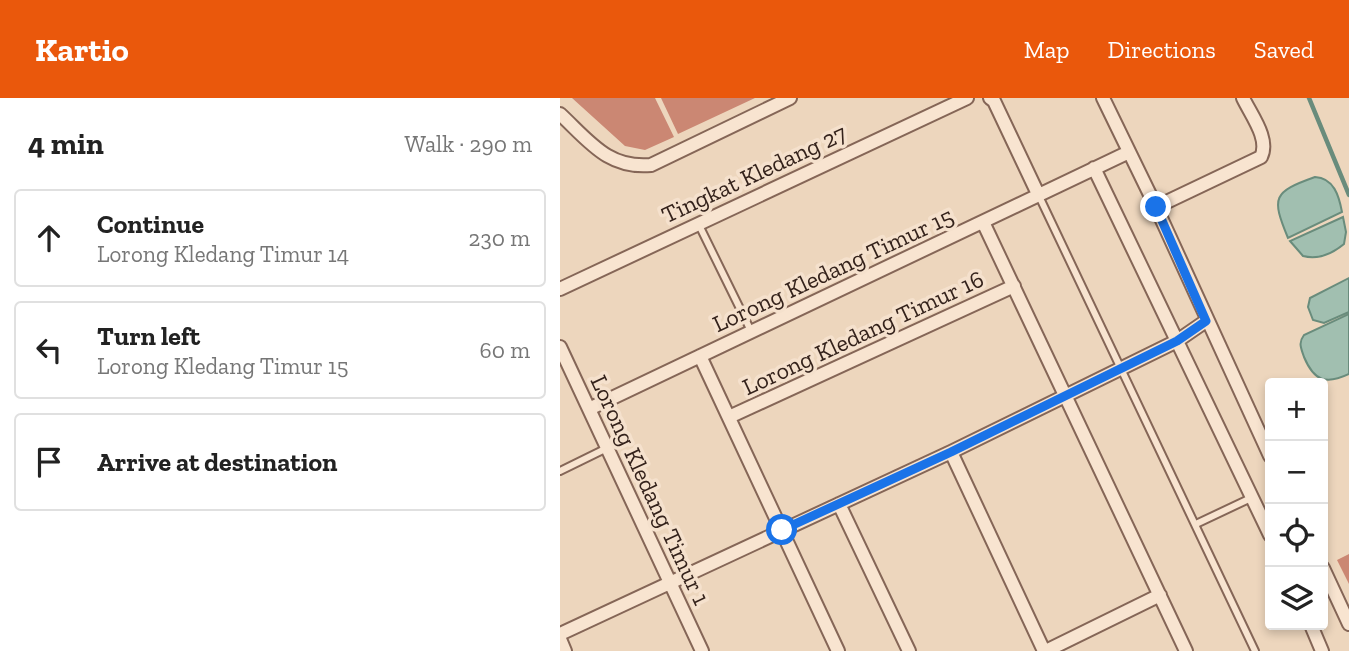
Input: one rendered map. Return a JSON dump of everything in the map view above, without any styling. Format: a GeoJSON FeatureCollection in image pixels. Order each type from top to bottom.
{"type":"FeatureCollection","features":[{"type":"Feature","properties":{"kind":"street"},"geometry":{"type":"LineString","coordinates":[[560,114],[603,154],[620,164],[637,166],[651,165],[790,98]]}},
{"type":"Feature","properties":{"kind":"street","name":"Tingkat Kledang 27"},"geometry":{"type":"LineString","coordinates":[[560,289],[967,98]]}},
{"type":"Feature","properties":{"kind":"street"},"geometry":{"type":"LineString","coordinates":[[990,98],[994,101],[1038,194]]}},
{"type":"Feature","properties":{"kind":"street"},"geometry":{"type":"LineString","coordinates":[[1103,98],[1265,445]]}},
{"type":"Feature","properties":{"kind":"street"},"geometry":{"type":"LineString","coordinates":[[1156,207],[1261,157],[1265,149],[1263,139],[1243,98]]}},
{"type":"Feature","properties":{"kind":"street","name":"Lorong Kledang Timur 15"},"geometry":{"type":"LineString","coordinates":[[589,409],[1129,152]]}},
{"type":"Feature","properties":{"kind":"street"},"geometry":{"type":"LineString","coordinates":[[1094,168],[1265,524]]}},
{"type":"Feature","properties":{"kind":"street"},"geometry":{"type":"LineString","coordinates":[[983,222],[1186,651]]}},
{"type":"Feature","properties":{"kind":"street","name":"Lorong Kledang Timur 16"},"geometry":{"type":"LineString","coordinates":[[729,417],[1014,286]]}},
{"type":"Feature","properties":{"kind":"street"},"geometry":{"type":"LineString","coordinates":[[565,651],[560,636],[951,452],[1177,341],[1206,321]]}},
{"type":"Feature","properties":{"kind":"street","name":"Lorong Kledang Timur 1"},"geometry":{"type":"LineString","coordinates":[[560,347],[702,651]]}},
{"type":"Feature","properties":{"kind":"street"},"geometry":{"type":"LineString","coordinates":[[700,356],[838,651]]}},
{"type":"Feature","properties":{"kind":"street"},"geometry":{"type":"LineString","coordinates":[[951,452],[1045,651],[1160,595]]}},
{"type":"Feature","properties":{"kind":"street"},"geometry":{"type":"LineString","coordinates":[[839,504],[909,651]]}},
{"type":"Feature","properties":{"kind":"street"},"geometry":{"type":"LineString","coordinates":[[1328,579],[1349,624]]}},
{"type":"Feature","properties":{"kind":"street"},"geometry":{"type":"LineString","coordinates":[[1313,630],[1322,651]]}},
{"type":"Feature","properties":{"kind":"lane"},"geometry":{"type":"LineString","coordinates":[[1038,194],[1255,651]]}},
{"type":"Feature","properties":{"kind":"lane"},"geometry":{"type":"LineString","coordinates":[[698,223],[751,332]]}},
{"type":"Feature","properties":{"kind":"lane"},"geometry":{"type":"LineString","coordinates":[[560,471],[607,448]]}},
{"type":"Feature","properties":{"kind":"lane"},"geometry":{"type":"LineString","coordinates":[[1196,524],[1253,497]]}},
{"type":"Feature","properties":{"kind":"shaded area"},"geometry":{"type":"Polygon","coordinates":[[[1315,177],[1331,184],[1342,212],[1288,238],[1279,213],[1279,198],[1291,187],[1315,177]]]}},
{"type":"Feature","properties":{"kind":"shaded area"},"geometry":{"type":"Polygon","coordinates":[[[1343,217],[1346,232],[1344,244],[1330,253],[1320,257],[1303,256],[1290,241],[1343,217]]]}},
{"type":"Feature","properties":{"kind":"shaded area"},"geometry":{"type":"Polygon","coordinates":[[[1349,278],[1349,312],[1324,323],[1313,320],[1308,307],[1310,298],[1349,278]]]}},
{"type":"Feature","properties":{"kind":"shaded area"},"geometry":{"type":"Polygon","coordinates":[[[1349,314],[1349,374],[1328,380],[1317,376],[1304,357],[1301,341],[1304,335],[1349,314]]]}},
{"type":"Feature","properties":{"kind":"building"},"geometry":{"type":"Polygon","coordinates":[[[572,98],[655,98],[674,137],[645,150],[625,146],[572,98]]]}},
{"type":"Feature","properties":{"kind":"building"},"geometry":{"type":"Polygon","coordinates":[[[661,98],[755,98],[678,134],[661,98]]]}},
{"type":"Feature","properties":{"kind":"building"},"geometry":{"type":"Polygon","coordinates":[[[1349,554],[1349,584],[1337,560],[1349,554]]]}},
{"type":"Feature","properties":{"kind":"waterway"},"geometry":{"type":"LineString","coordinates":[[1309,98],[1349,195]]}},
{"type":"Feature","properties":{"kind":"route"},"geometry":{"type":"LineString","coordinates":[[782,530],[951,452],[1177,341],[1206,321],[1156,207]]}}]}
